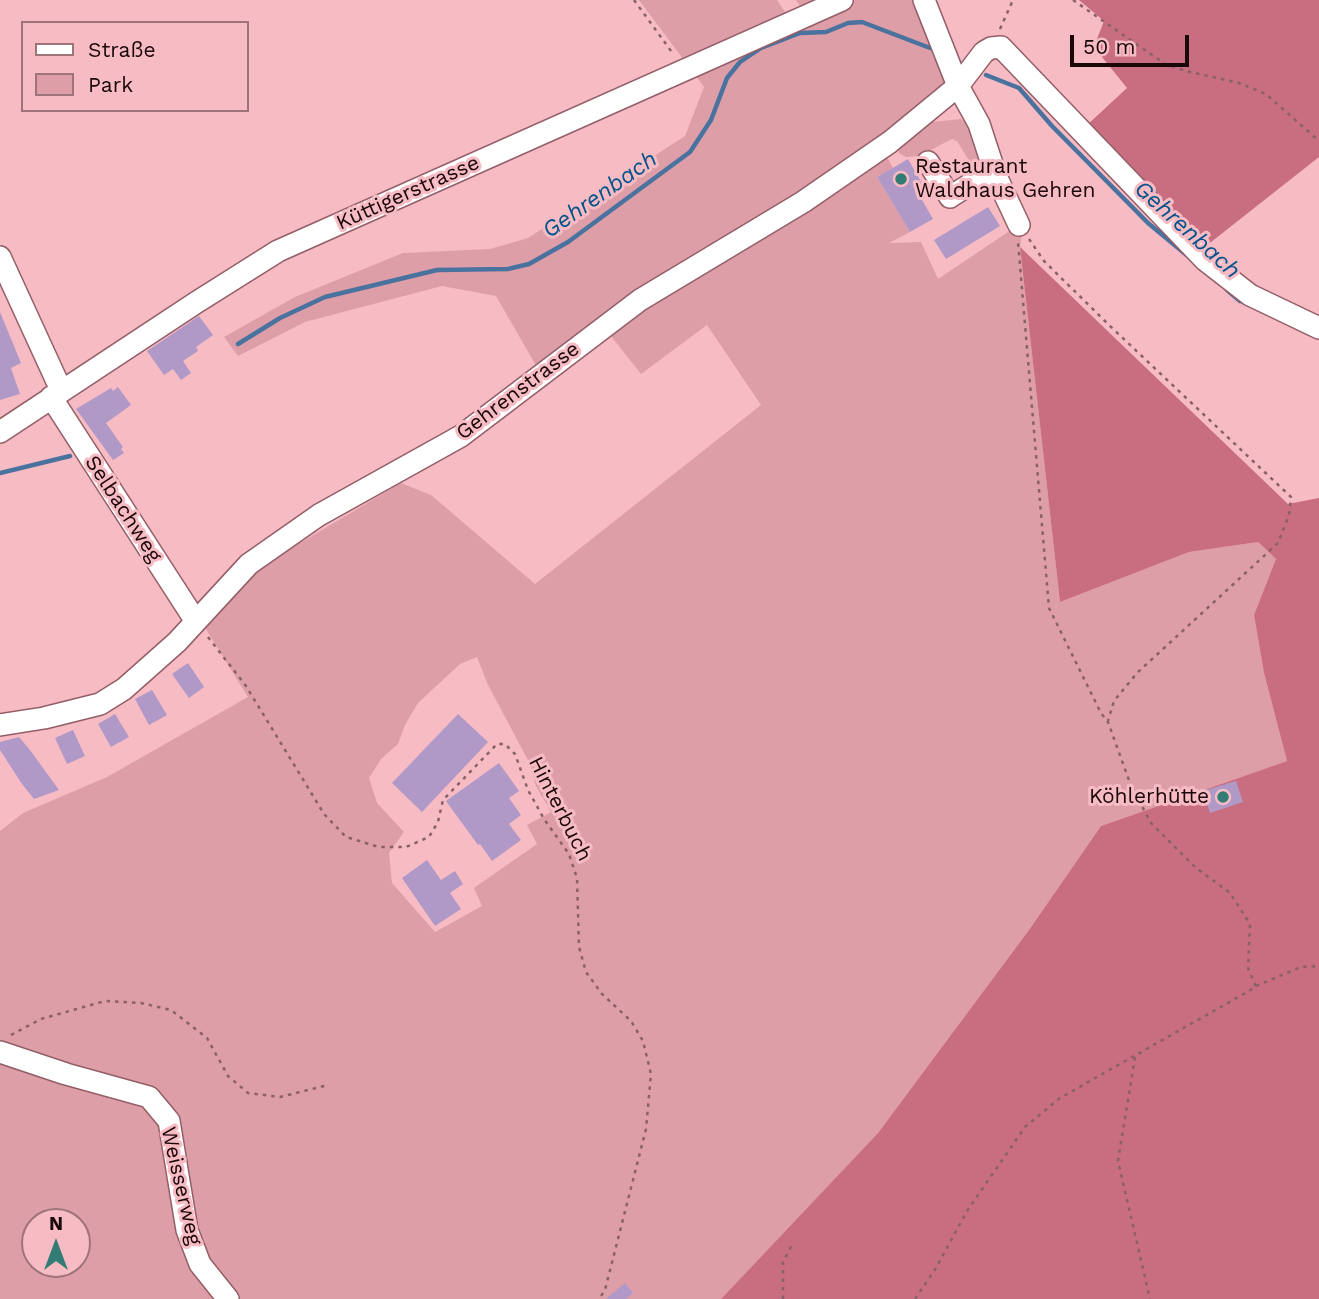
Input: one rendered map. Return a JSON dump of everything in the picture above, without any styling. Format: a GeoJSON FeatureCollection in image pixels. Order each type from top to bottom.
{"type":"FeatureCollection","features":[{"type":"Feature","properties":{"kind":"street","name":"Küttigerstrasse"},"geometry":{"type":"LineString","coordinates":[[0,432],[278,251],[684,69],[794,9],[842,0]]}},
{"type":"Feature","properties":{"kind":"street"},"geometry":{"type":"LineString","coordinates":[[923,0],[958,86],[979,124],[994,169],[1018,225]]}},
{"type":"Feature","properties":{"kind":"street"},"geometry":{"type":"LineString","coordinates":[[991,48],[1001,47],[1205,260],[1250,295],[1319,328]]}},
{"type":"Feature","properties":{"kind":"street","name":"Gehrenstrasse"},"geometry":{"type":"LineString","coordinates":[[0,725],[44,718],[100,704],[124,690],[177,642],[249,564],[319,515],[461,436],[640,300],[803,202],[890,142],[958,86],[984,52],[991,48]]}},
{"type":"Feature","properties":{"kind":"street"},"geometry":{"type":"LineString","coordinates":[[928,162],[950,197],[994,169]]}},
{"type":"Feature","properties":{"kind":"street","name":"Selbachweg"},"geometry":{"type":"LineString","coordinates":[[2,267],[56,394],[195,620]]}},
{"type":"Feature","properties":{"kind":"street","name":"Weisserweg"},"geometry":{"type":"LineString","coordinates":[[2,1045],[66,1074],[149,1097],[169,1121],[187,1230],[200,1264],[228,1299]]}},
{"type":"Feature","properties":{"kind":"path"},"geometry":{"type":"LineString","coordinates":[[634,0],[684,69]]}},
{"type":"Feature","properties":{"kind":"path"},"geometry":{"type":"LineString","coordinates":[[991,48],[1013,0]]}},
{"type":"Feature","properties":{"kind":"path"},"geometry":{"type":"LineString","coordinates":[[1073,0],[1166,64],[1239,83],[1266,94],[1319,141]]}},
{"type":"Feature","properties":{"kind":"path"},"geometry":{"type":"LineString","coordinates":[[1018,225],[1053,270],[1291,497],[1289,515],[1278,543],[1137,673],[1114,701],[1108,722]]}},
{"type":"Feature","properties":{"kind":"path"},"geometry":{"type":"LineString","coordinates":[[1018,225],[1017,244],[1049,608],[1108,722],[1131,786],[1151,823],[1195,867],[1230,893],[1250,924],[1248,968],[1256,987]]}},
{"type":"Feature","properties":{"kind":"path","name":"Hinterbuch"},"geometry":{"type":"LineString","coordinates":[[195,620],[246,686],[324,814],[346,837],[379,847],[406,847],[429,837],[438,822],[443,800],[497,744],[505,744],[515,754],[528,790],[544,819],[569,854],[577,878],[579,947],[586,972],[602,994],[631,1021],[643,1041],[651,1074],[646,1129],[605,1290],[599,1299]]}},
{"type":"Feature","properties":{"kind":"path"},"geometry":{"type":"LineString","coordinates":[[915,1299],[936,1268],[967,1211],[1025,1127],[1060,1098],[1256,987],[1301,967],[1319,966]]}},
{"type":"Feature","properties":{"kind":"path"},"geometry":{"type":"LineString","coordinates":[[2,1045],[41,1019],[105,1001],[141,1003],[171,1010],[207,1038],[228,1076],[248,1093],[280,1097],[328,1085]]}},
{"type":"Feature","properties":{"kind":"path"},"geometry":{"type":"LineString","coordinates":[[1135,1057],[1118,1161],[1150,1299]]}},
{"type":"Feature","properties":{"kind":"path"},"geometry":{"type":"LineString","coordinates":[[783,1299],[783,1262],[793,1243]]}},
{"type":"Feature","properties":{"kind":"green space"},"geometry":{"type":"Polygon","coordinates":[[[639,0],[777,0],[785,12],[800,6],[796,0],[913,0],[970,87],[886,155],[893,168],[877,177],[910,232],[889,243],[921,242],[938,279],[1023,222],[1020,247],[1060,602],[1189,552],[1258,542],[1276,559],[1254,615],[1264,673],[1287,761],[1101,826],[1029,930],[878,1133],[721,1299],[0,1299],[0,831],[23,813],[107,777],[248,697],[196,613],[258,568],[401,483],[431,495],[535,584],[761,405],[707,325],[641,374],[611,336],[546,383],[496,296],[442,286],[305,322],[238,356],[224,337],[295,297],[403,253],[490,249],[528,238],[685,136],[704,87],[639,0]],[[477,657],[460,664],[418,703],[398,744],[381,759],[369,778],[377,803],[404,832],[389,853],[392,883],[435,932],[482,906],[474,888],[537,844],[527,825],[551,812],[536,786],[530,764],[488,685],[477,657]]]}},
{"type":"Feature","properties":{"kind":"green space"},"geometry":{"type":"Polygon","coordinates":[[[961,119],[972,128],[981,164],[973,167],[957,141],[952,139],[919,156],[906,157],[899,153],[898,148],[902,141],[932,122],[961,119]]]}},
{"type":"Feature","properties":{"kind":"shaded area"},"geometry":{"type":"Polygon","coordinates":[[[1079,0],[1319,0],[1319,157],[1206,246],[1086,126],[1127,88],[1094,47],[1104,21],[1079,0]]]}},
{"type":"Feature","properties":{"kind":"shaded area"},"geometry":{"type":"Polygon","coordinates":[[[1020,247],[1288,504],[1319,498],[1319,1299],[721,1299],[878,1133],[1029,930],[1101,826],[1287,761],[1264,673],[1254,615],[1276,559],[1258,542],[1189,552],[1060,602],[1020,247]]]}},
{"type":"Feature","properties":{"kind":"building"},"geometry":{"type":"Polygon","coordinates":[[[908,159],[928,194],[921,198],[933,219],[910,232],[877,177],[908,159]]]}},
{"type":"Feature","properties":{"kind":"building"},"geometry":{"type":"Polygon","coordinates":[[[988,207],[1000,226],[946,259],[934,240],[988,207]]]}},
{"type":"Feature","properties":{"kind":"building"},"geometry":{"type":"Polygon","coordinates":[[[0,312],[21,363],[11,368],[20,394],[0,400],[0,312]]]}},
{"type":"Feature","properties":{"kind":"building"},"geometry":{"type":"Polygon","coordinates":[[[199,316],[213,335],[196,347],[198,351],[183,361],[191,373],[181,380],[173,369],[164,375],[147,351],[199,316]]]}},
{"type":"Feature","properties":{"kind":"building"},"geometry":{"type":"Polygon","coordinates":[[[118,387],[131,405],[106,423],[123,447],[121,449],[124,453],[113,460],[76,409],[111,388],[113,391],[118,387]]]}},
{"type":"Feature","properties":{"kind":"building"},"geometry":{"type":"Polygon","coordinates":[[[188,663],[204,687],[189,698],[172,674],[188,663]]]}},
{"type":"Feature","properties":{"kind":"building"},"geometry":{"type":"Polygon","coordinates":[[[152,690],[167,715],[149,725],[135,699],[152,690]]]}},
{"type":"Feature","properties":{"kind":"building"},"geometry":{"type":"Polygon","coordinates":[[[115,714],[129,737],[111,747],[98,724],[115,714]]]}},
{"type":"Feature","properties":{"kind":"building"},"geometry":{"type":"Polygon","coordinates":[[[458,714],[488,742],[422,812],[392,783],[458,714]]]}},
{"type":"Feature","properties":{"kind":"building"},"geometry":{"type":"Polygon","coordinates":[[[73,730],[85,756],[67,764],[55,738],[73,730]]]}},
{"type":"Feature","properties":{"kind":"building"},"geometry":{"type":"Polygon","coordinates":[[[19,737],[59,790],[34,799],[22,784],[0,750],[0,742],[19,737]]]}},
{"type":"Feature","properties":{"kind":"building"},"geometry":{"type":"Polygon","coordinates":[[[499,763],[519,791],[509,798],[521,815],[509,824],[521,840],[492,861],[446,801],[499,763]]]}},
{"type":"Feature","properties":{"kind":"building","name":"Köhlerhütte"},"geometry":{"type":"Polygon","coordinates":[[[1236,781],[1243,802],[1210,813],[1203,791],[1236,781]]]}},
{"type":"Feature","properties":{"kind":"building"},"geometry":{"type":"Polygon","coordinates":[[[427,860],[441,880],[455,871],[463,884],[450,893],[461,909],[435,926],[402,878],[427,860]]]}},
{"type":"Feature","properties":{"kind":"building"},"geometry":{"type":"Polygon","coordinates":[[[625,1283],[633,1293],[626,1299],[606,1299],[625,1283]]]}},
{"type":"Feature","properties":{"kind":"waterway","name":"Gehrenbach"},"geometry":{"type":"LineString","coordinates":[[238,344],[280,318],[325,297],[437,270],[508,269],[529,264],[568,242],[690,152],[711,120],[727,78],[740,62],[761,48],[800,33],[826,32],[848,23],[862,22],[930,48]]}},
{"type":"Feature","properties":{"kind":"waterway","name":"Gehrenbach"},"geometry":{"type":"LineString","coordinates":[[986,75],[1019,88],[1052,126],[1148,223],[1189,257]]}},
{"type":"Feature","properties":{"kind":"waterway","name":"Gehrenbach"},"geometry":{"type":"LineString","coordinates":[[1227,290],[1240,301]]}},
{"type":"Feature","properties":{"kind":"waterway","name":"Gehrenbach"},"geometry":{"type":"LineString","coordinates":[[0,473],[70,456]]}},
{"type":"Feature","properties":{"kind":"place","name":"Restaurant Waldhaus Gehren"},"geometry":{"type":"Point","coordinates":[901,179]}},
{"type":"Feature","properties":{"kind":"place","name":"Köhlerhütte"},"geometry":{"type":"Point","coordinates":[1223,797]}}]}
